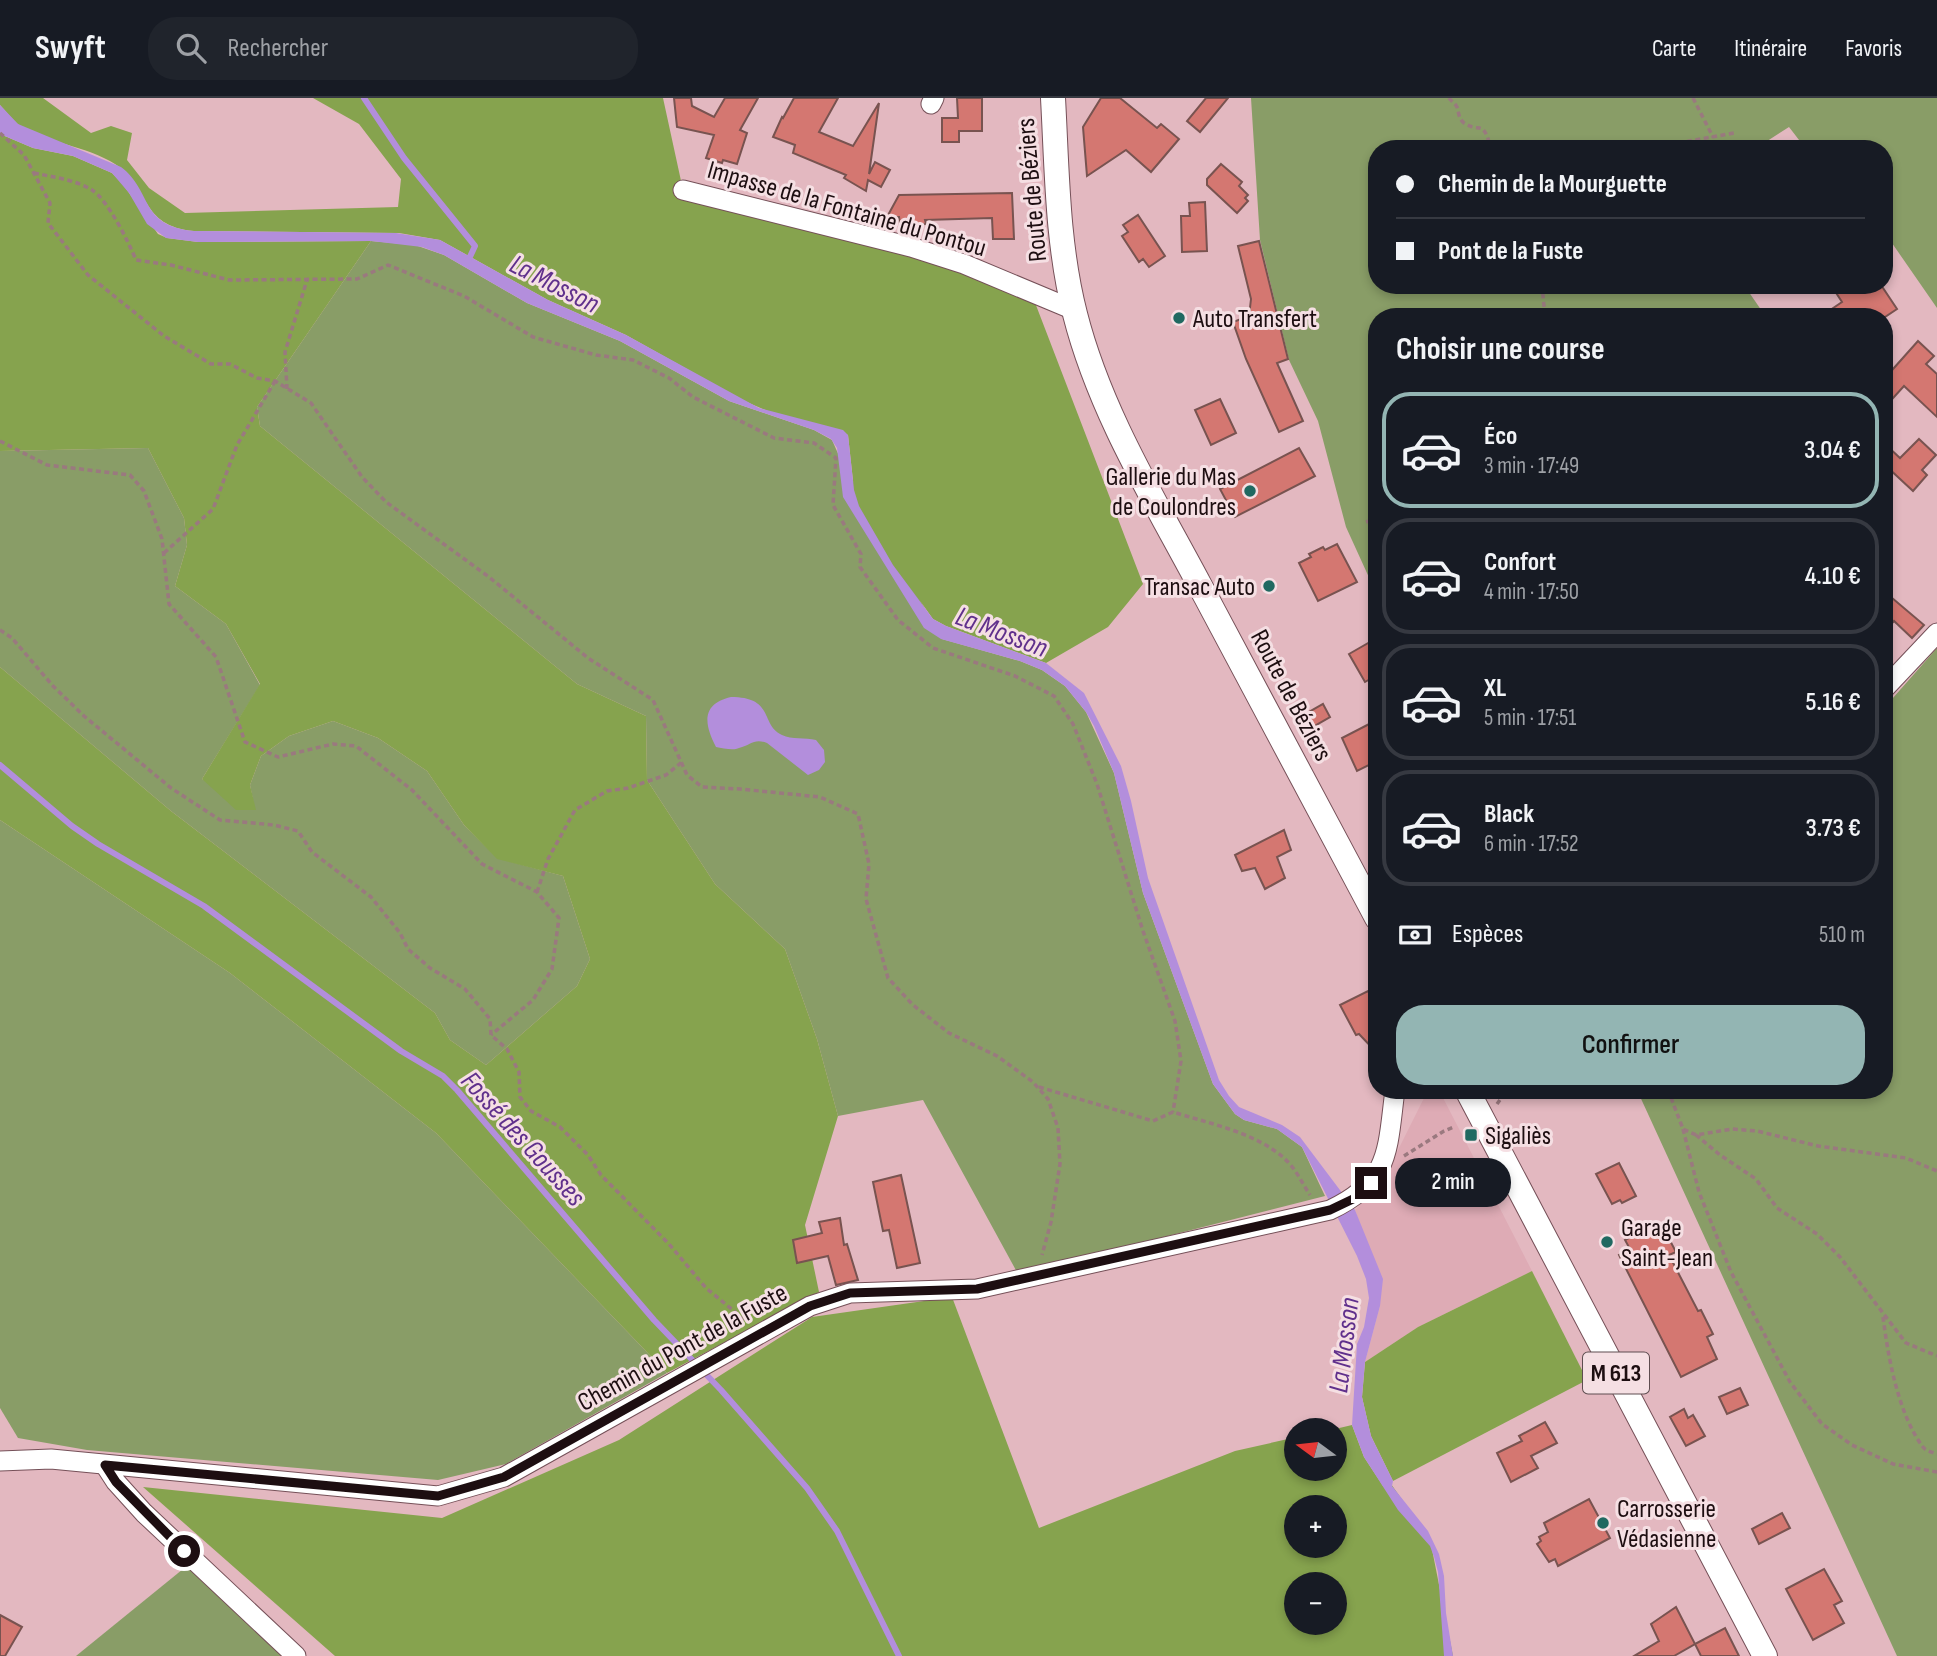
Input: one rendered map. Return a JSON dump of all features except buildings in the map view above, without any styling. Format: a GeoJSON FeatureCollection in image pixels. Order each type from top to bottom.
{"type":"FeatureCollection","features":[{"type":"Feature","properties":{"kind":"main road","name":"Route de Béziers"},"geometry":{"type":"LineString","coordinates":[[1053,98],[1059,207],[1074,310],[1092,369],[1137,469],[1368,901]]}},
{"type":"Feature","properties":{"kind":"main road","name":"M 613"},"geometry":{"type":"LineString","coordinates":[[1472,1099],[1765,1656]]}},
{"type":"Feature","properties":{"kind":"street","name":"Impasse de la Fontaine du Pontou"},"geometry":{"type":"LineString","coordinates":[[683,190],[911,247],[964,264],[1074,310]]}},
{"type":"Feature","properties":{"kind":"street"},"geometry":{"type":"LineString","coordinates":[[1893,680],[1937,633]]}},
{"type":"Feature","properties":{"kind":"street"},"geometry":{"type":"LineString","coordinates":[[1383,1165],[1394,1099]]}},
{"type":"Feature","properties":{"kind":"street","name":"Chemin du Pont de la Fuste"},"geometry":{"type":"LineString","coordinates":[[0,1461],[51,1459],[438,1496],[504,1477],[810,1306],[850,1293],[977,1289],[1325,1211],[1353,1199],[1371,1183],[1383,1165]]}},
{"type":"Feature","properties":{"kind":"street"},"geometry":{"type":"LineString","coordinates":[[105,1465],[116,1482],[144,1513],[296,1656]]}},
{"type":"Feature","properties":{"kind":"path"},"geometry":{"type":"LineString","coordinates":[[1448,98],[1457,107],[1458,115],[1465,123],[1481,127],[1488,140]]}},
{"type":"Feature","properties":{"kind":"path"},"geometry":{"type":"LineString","coordinates":[[1693,98],[1713,137]]}},
{"type":"Feature","properties":{"kind":"path"},"geometry":{"type":"LineString","coordinates":[[1696,140],[1734,133]]}},
{"type":"Feature","properties":{"kind":"path"},"geometry":{"type":"LineString","coordinates":[[0,134],[24,155],[50,203],[48,223],[88,275],[164,336],[211,364],[230,364],[257,378],[275,381],[311,403],[362,477],[386,502],[489,577],[588,658],[653,700],[687,775],[702,787],[820,797],[858,814],[869,864],[866,899],[888,978],[913,1005],[949,1033],[997,1056],[1048,1099],[1058,1128],[1060,1164],[1051,1222],[1035,1277]]}},
{"type":"Feature","properties":{"kind":"path"},"geometry":{"type":"LineString","coordinates":[[34,173],[60,178],[94,191],[123,230],[136,260],[171,265],[229,280],[357,279],[388,265],[464,296],[533,337],[596,355],[633,359],[670,378],[693,397],[774,438],[814,443],[836,458],[833,505],[861,554],[860,567],[898,620],[933,648],[1016,676],[1054,696],[1073,724],[1097,784],[1143,931],[1175,1021],[1181,1061],[1172,1112]]}},
{"type":"Feature","properties":{"kind":"path"},"geometry":{"type":"LineString","coordinates":[[288,389],[285,352],[307,280]]}},
{"type":"Feature","properties":{"kind":"path"},"geometry":{"type":"LineString","coordinates":[[163,554],[213,509],[237,445],[275,381]]}},
{"type":"Feature","properties":{"kind":"path"},"geometry":{"type":"LineString","coordinates":[[0,442],[47,465],[130,475],[145,491],[162,539],[169,604],[216,657],[245,742],[278,757],[333,744],[356,746],[412,790],[482,864],[537,892],[559,918],[552,969],[533,1000],[491,1035]]}},
{"type":"Feature","properties":{"kind":"path"},"geometry":{"type":"LineString","coordinates":[[0,631],[12,638],[53,686],[84,716],[171,788],[220,820],[274,825],[298,831],[312,852],[371,897],[400,933],[408,949],[430,968],[465,989],[490,1019],[491,1035],[507,1049],[519,1072],[520,1097],[531,1111],[560,1127],[588,1155],[601,1175],[669,1244],[706,1287],[740,1316],[752,1338]]}},
{"type":"Feature","properties":{"kind":"path"},"geometry":{"type":"LineString","coordinates":[[537,892],[548,859],[575,810],[607,791],[628,788],[666,775],[682,762]]}},
{"type":"Feature","properties":{"kind":"path"},"geometry":{"type":"LineString","coordinates":[[1037,1087],[1153,1121],[1172,1112],[1227,1128],[1270,1148],[1286,1159],[1325,1211]]}},
{"type":"Feature","properties":{"kind":"path"},"geometry":{"type":"LineString","coordinates":[[1495,1106],[1500,1099]]}},
{"type":"Feature","properties":{"kind":"path"},"geometry":{"type":"LineString","coordinates":[[1671,1099],[1683,1129],[1699,1192],[1731,1272],[1790,1382],[1822,1424],[1853,1445],[1892,1464],[1937,1471]]}},
{"type":"Feature","properties":{"kind":"path"},"geometry":{"type":"LineString","coordinates":[[1383,1165],[1394,1162],[1454,1127]]}},
{"type":"Feature","properties":{"kind":"path"},"geometry":{"type":"LineString","coordinates":[[1683,1129],[1696,1135],[1756,1179],[1777,1208],[1817,1234],[1840,1257],[1906,1343],[1937,1356]]}},
{"type":"Feature","properties":{"kind":"path"},"geometry":{"type":"LineString","coordinates":[[1696,1135],[1731,1129],[1757,1131],[1818,1146],[1906,1158],[1937,1171]]}},
{"type":"Feature","properties":{"kind":"path"},"geometry":{"type":"LineString","coordinates":[[1883,1315],[1890,1365],[1908,1419],[1924,1449],[1937,1454]]}},
{"type":"Feature","properties":{"kind":"shaded area"},"geometry":{"type":"Polygon","coordinates":[[[0,105],[18,124],[121,167],[131,176],[155,215],[176,228],[194,231],[396,233],[440,240],[548,300],[626,335],[759,408],[843,430],[848,435],[854,490],[859,506],[893,565],[933,619],[1046,663],[1084,693],[1121,766],[1148,878],[1219,1080],[1239,1107],[1282,1125],[1300,1137],[1355,1210],[1383,1279],[1380,1306],[1365,1362],[1362,1397],[1371,1436],[1393,1481],[1392,1486],[1428,1531],[1439,1554],[1453,1656],[1444,1656],[1438,1572],[1430,1546],[1398,1510],[1364,1457],[1352,1425],[1357,1344],[1364,1327],[1369,1298],[1366,1279],[1357,1256],[1302,1147],[1277,1129],[1244,1120],[1235,1114],[1213,1084],[1143,893],[1114,773],[1094,726],[1065,686],[1042,670],[1020,661],[941,639],[924,628],[843,497],[837,448],[831,439],[814,430],[729,401],[620,341],[527,303],[444,255],[422,247],[371,241],[198,242],[166,238],[147,224],[129,193],[112,173],[73,156],[33,148],[0,134],[0,105]]]}},
{"type":"Feature","properties":{"kind":"shaded area"},"geometry":{"type":"Polygon","coordinates":[[[731,697],[745,698],[761,706],[771,725],[782,735],[816,740],[824,750],[825,762],[819,770],[808,775],[763,742],[734,749],[716,747],[709,730],[708,716],[714,705],[731,697]]]}},
{"type":"Feature","properties":{"kind":"shaded area"},"geometry":{"type":"Polygon","coordinates":[[[1424,1099],[1444,1099],[1532,1271],[1418,1327],[1365,1362],[1380,1306],[1363,1232],[1355,1210],[1381,1184],[1424,1099]]]}},
{"type":"Feature","properties":{"kind":"green space"},"geometry":{"type":"Polygon","coordinates":[[[0,98],[43,98],[91,133],[111,126],[132,133],[127,160],[149,188],[185,213],[398,207],[401,179],[359,124],[313,98],[663,98],[683,190],[961,269],[1034,300],[1143,584],[1108,627],[1046,663],[946,626],[933,619],[893,565],[859,506],[854,490],[848,435],[770,412],[742,400],[626,335],[548,300],[440,240],[399,233],[194,231],[176,228],[154,214],[135,183],[115,164],[19,125],[0,105],[0,98]]]}},
{"type":"Feature","properties":{"kind":"green space"},"geometry":{"type":"Polygon","coordinates":[[[1251,98],[1937,98],[1937,308],[1893,245],[1893,140],[1799,140],[1789,127],[1769,140],[1368,140],[1368,294],[1750,294],[1760,308],[1368,308],[1368,575],[1346,527],[1318,421],[1289,360],[1260,240],[1251,98]]]}},
{"type":"Feature","properties":{"kind":"green space"},"geometry":{"type":"Polygon","coordinates":[[[0,134],[33,148],[73,156],[112,173],[158,234],[167,238],[198,242],[371,241],[257,407],[260,426],[577,684],[646,716],[647,780],[715,884],[785,949],[817,1039],[838,1116],[805,1225],[819,1292],[667,1373],[436,1133],[230,973],[0,820],[0,667],[171,811],[435,1013],[450,1040],[486,1065],[577,986],[590,959],[563,876],[497,859],[464,825],[427,771],[378,738],[333,721],[289,736],[261,756],[250,785],[256,810],[236,810],[202,779],[260,684],[226,624],[175,586],[187,545],[184,518],[148,448],[0,451],[0,134]]]}},
{"type":"Feature","properties":{"kind":"green space"},"geometry":{"type":"Polygon","coordinates":[[[371,241],[415,245],[444,255],[527,303],[620,341],[729,401],[814,430],[832,440],[942,639],[1042,670],[1065,686],[1086,712],[1114,773],[1143,893],[1213,1084],[1235,1114],[1244,1120],[1277,1129],[1302,1147],[1325,1196],[1018,1274],[923,1100],[838,1116],[817,1039],[785,949],[715,884],[647,780],[646,716],[577,684],[260,426],[257,407],[371,241]]]}},
{"type":"Feature","properties":{"kind":"green space"},"geometry":{"type":"Polygon","coordinates":[[[148,448],[184,518],[187,545],[175,586],[226,624],[260,685],[202,779],[255,810],[250,785],[261,756],[289,736],[333,721],[378,738],[427,771],[464,825],[497,858],[563,876],[590,959],[577,986],[486,1065],[450,1040],[435,1013],[171,811],[0,667],[0,451],[148,448]]]}},
{"type":"Feature","properties":{"kind":"green space"},"geometry":{"type":"Polygon","coordinates":[[[1937,648],[1937,1656],[1897,1656],[1641,1099],[1893,1099],[1893,698],[1937,648]]]}},
{"type":"Feature","properties":{"kind":"green space"},"geometry":{"type":"Polygon","coordinates":[[[0,820],[230,973],[436,1133],[667,1373],[506,1464],[438,1480],[87,1450],[18,1438],[0,1408],[0,820]]]}},
{"type":"Feature","properties":{"kind":"green space"},"geometry":{"type":"Polygon","coordinates":[[[1532,1271],[1587,1380],[1393,1481],[1371,1436],[1362,1397],[1365,1362],[1418,1327],[1532,1271]]]}},
{"type":"Feature","properties":{"kind":"green space"},"geometry":{"type":"Polygon","coordinates":[[[952,1297],[1039,1528],[1235,1451],[1284,1440],[1284,1481],[1347,1481],[1348,1426],[1352,1425],[1364,1457],[1383,1486],[1391,1484],[1430,1539],[1453,1656],[335,1656],[143,1487],[442,1518],[619,1440],[812,1317],[952,1297]]]}},
{"type":"Feature","properties":{"kind":"green space"},"geometry":{"type":"Polygon","coordinates":[[[188,1565],[288,1656],[76,1656],[188,1565]]]}},
{"type":"Feature","properties":{"kind":"waterway"},"geometry":{"type":"LineString","coordinates":[[364,98],[404,158],[475,246],[468,261]]}},
{"type":"Feature","properties":{"kind":"waterway","name":"Fossé des Gousses"},"geometry":{"type":"LineString","coordinates":[[0,765],[72,826],[204,906],[401,1051],[443,1076],[654,1320],[721,1390],[807,1488],[837,1531],[899,1656]]}},
{"type":"Feature","properties":{"kind":"place","name":"Auto Transfert"},"geometry":{"type":"Point","coordinates":[1179,318]}},
{"type":"Feature","properties":{"kind":"place","name":"Gallerie du Mas de Coulondres"},"geometry":{"type":"Point","coordinates":[1250,491]}},
{"type":"Feature","properties":{"kind":"place","name":"Transac Auto"},"geometry":{"type":"Point","coordinates":[1269,586]}},
{"type":"Feature","properties":{"kind":"place","name":"Sigaliès"},"geometry":{"type":"Point","coordinates":[1471,1135]}},
{"type":"Feature","properties":{"kind":"place","name":"Garage Saint-Jean"},"geometry":{"type":"Point","coordinates":[1607,1242]}},
{"type":"Feature","properties":{"kind":"place","name":"Carrosserie Védasienne"},"geometry":{"type":"Point","coordinates":[1603,1523]}},
{"type":"Feature","properties":{"kind":"route"},"geometry":{"type":"LineString","coordinates":[[184,1551],[144,1513],[116,1482],[105,1465],[438,1496],[504,1477],[810,1306],[850,1293],[977,1289],[1077,1268],[1330,1210],[1353,1199],[1371,1183]]}},
{"type":"Feature","properties":{"kind":"water label","name":"La Mosson"},"geometry":{"type":"Point","coordinates":[555,283]}},
{"type":"Feature","properties":{"kind":"water label","name":"La Mosson"},"geometry":{"type":"Point","coordinates":[1002,631]}},
{"type":"Feature","properties":{"kind":"water label","name":"La Mosson"},"geometry":{"type":"Point","coordinates":[1343,1345]}}]}
